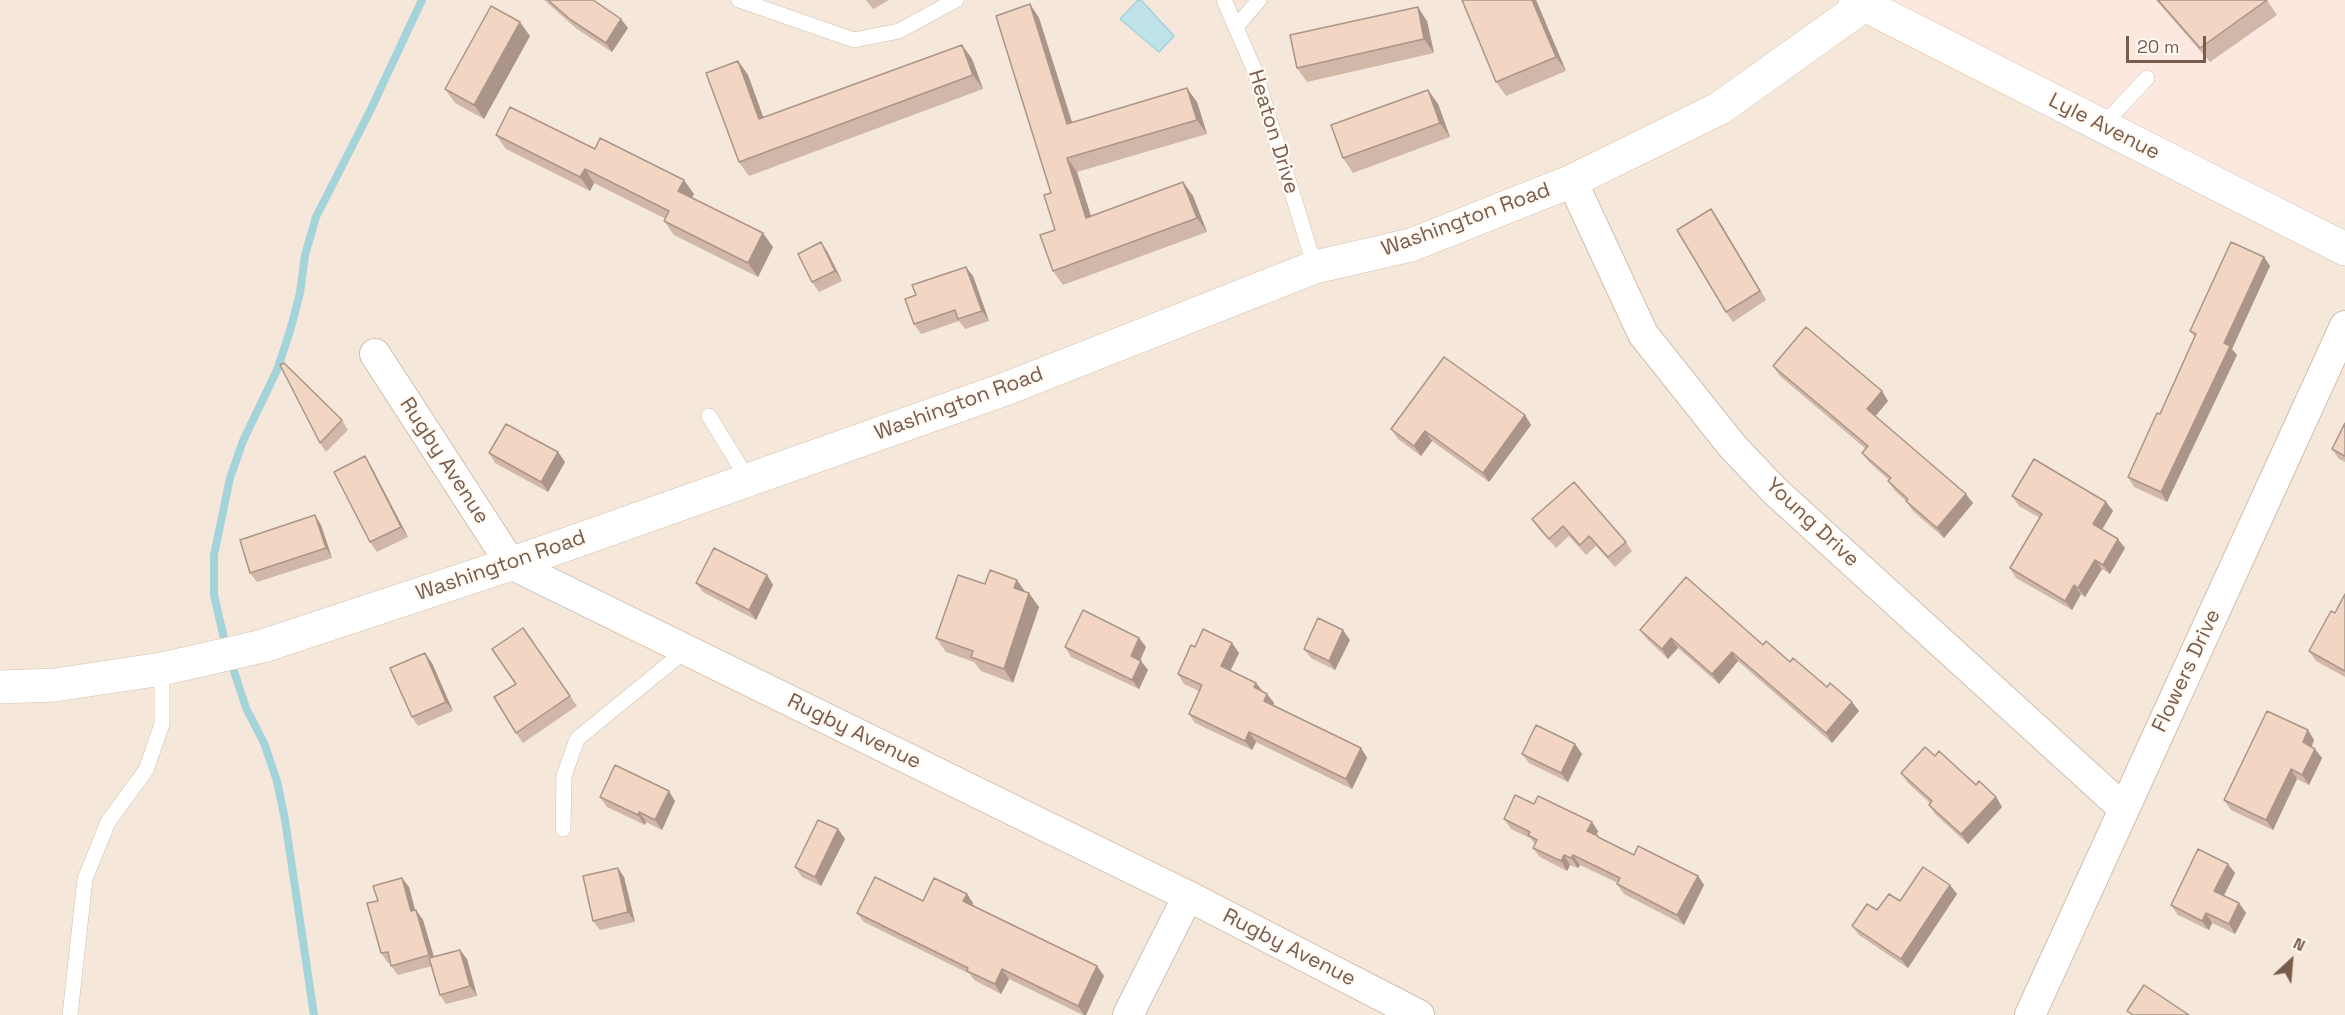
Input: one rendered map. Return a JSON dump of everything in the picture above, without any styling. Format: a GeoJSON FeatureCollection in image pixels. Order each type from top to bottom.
{"type":"FeatureCollection","features":[{"type":"Feature","properties":{"kind":"street","name":"Lyle Avenue"},"geometry":{"type":"LineString","coordinates":[[1863,1],[2102,126],[2345,249]]}},
{"type":"Feature","properties":{"kind":"street","name":"Washington Road"},"geometry":{"type":"LineString","coordinates":[[0,687],[55,685],[162,669],[263,646],[511,564],[747,478],[1008,388],[1315,267],[1411,244],[1572,181],[1720,108],[1863,1]]}},
{"type":"Feature","properties":{"kind":"street","name":"Young Drive"},"geometry":{"type":"LineString","coordinates":[[1572,181],[1643,334],[1733,447],[1776,492],[2124,809]]}},
{"type":"Feature","properties":{"kind":"street","name":"Flowers Drive"},"geometry":{"type":"LineString","coordinates":[[2030,1015],[2345,326]]}},
{"type":"Feature","properties":{"kind":"street","name":"Rugby Avenue"},"geometry":{"type":"LineString","coordinates":[[375,354],[511,564],[1188,896],[1419,1015]]}},
{"type":"Feature","properties":{"kind":"street"},"geometry":{"type":"LineString","coordinates":[[1128,1015],[1188,896]]}},
{"type":"Feature","properties":{"kind":"lane"},"geometry":{"type":"LineString","coordinates":[[739,0],[854,40],[899,31],[956,0]]}},
{"type":"Feature","properties":{"kind":"lane","name":"Heaton Drive"},"geometry":{"type":"LineString","coordinates":[[1224,0],[1254,69],[1315,267]]}},
{"type":"Feature","properties":{"kind":"lane"},"geometry":{"type":"LineString","coordinates":[[1236,27],[1259,0]]}},
{"type":"Feature","properties":{"kind":"lane"},"geometry":{"type":"LineString","coordinates":[[2102,126],[2147,78]]}},
{"type":"Feature","properties":{"kind":"lane"},"geometry":{"type":"LineString","coordinates":[[709,416],[747,478]]}},
{"type":"Feature","properties":{"kind":"lane"},"geometry":{"type":"LineString","coordinates":[[563,829],[564,776],[577,739],[686,650]]}},
{"type":"Feature","properties":{"kind":"lane"},"geometry":{"type":"LineString","coordinates":[[70,1015],[85,879],[108,822],[146,770],[162,724],[162,669]]}},
{"type":"Feature","properties":{"kind":"shaded area"},"geometry":{"type":"Polygon","coordinates":[[[0,0],[1871,0],[2303,235],[2345,215],[2345,1015],[0,1015],[0,0]]]}},
{"type":"Feature","properties":{"kind":"shaded area"},"geometry":{"type":"Polygon","coordinates":[[[1871,0],[2345,0],[2345,215],[2303,235],[1871,0]]]}},
{"type":"Feature","properties":{"kind":"water"},"geometry":{"type":"Polygon","coordinates":[[[1138,0],[1141,0],[1174,36],[1159,52],[1120,19],[1138,0]]]}},
{"type":"Feature","properties":{"kind":"building"},"geometry":{"type":"Polygon","coordinates":[[[548,0],[593,0],[621,19],[606,43],[571,20],[548,0]]]}},
{"type":"Feature","properties":{"kind":"building"},"geometry":{"type":"Polygon","coordinates":[[[1462,0],[1532,0],[1556,57],[1496,82],[1462,0]]]}},
{"type":"Feature","properties":{"kind":"building"},"geometry":{"type":"Polygon","coordinates":[[[2158,0],[2267,0],[2200,48],[2158,0]]]}},
{"type":"Feature","properties":{"kind":"building"},"geometry":{"type":"Polygon","coordinates":[[[1030,4],[1067,124],[1187,88],[1197,120],[1067,158],[1086,218],[1183,182],[1197,218],[1053,271],[1040,235],[1055,230],[1044,195],[1051,193],[996,16],[1030,4]]]}},
{"type":"Feature","properties":{"kind":"building"},"geometry":{"type":"Polygon","coordinates":[[[491,6],[520,22],[474,105],[445,89],[491,6]]]}},
{"type":"Feature","properties":{"kind":"building"},"geometry":{"type":"Polygon","coordinates":[[[1418,7],[1424,39],[1297,68],[1290,35],[1418,7]]]}},
{"type":"Feature","properties":{"kind":"building"},"geometry":{"type":"Polygon","coordinates":[[[962,45],[973,75],[739,162],[706,73],[738,61],[759,119],[962,45]]]}},
{"type":"Feature","properties":{"kind":"building"},"geometry":{"type":"Polygon","coordinates":[[[1428,90],[1440,123],[1343,158],[1331,125],[1428,90]]]}},
{"type":"Feature","properties":{"kind":"building"},"geometry":{"type":"Polygon","coordinates":[[[510,107],[595,149],[600,138],[684,180],[678,191],[763,233],[748,263],[664,221],[669,211],[585,169],[580,177],[496,135],[510,107]]]}},
{"type":"Feature","properties":{"kind":"building"},"geometry":{"type":"Polygon","coordinates":[[[1711,209],[1760,291],[1726,312],[1677,230],[1711,209]]]}},
{"type":"Feature","properties":{"kind":"building"},"geometry":{"type":"Polygon","coordinates":[[[821,242],[835,271],[812,282],[798,254],[821,242]]]}},
{"type":"Feature","properties":{"kind":"building"},"geometry":{"type":"Polygon","coordinates":[[[2231,242],[2264,257],[2224,343],[2230,346],[2161,492],[2128,477],[2157,413],[2160,414],[2196,334],[2190,331],[2231,242]]]}},
{"type":"Feature","properties":{"kind":"building"},"geometry":{"type":"Polygon","coordinates":[[[966,267],[982,311],[958,319],[955,310],[914,324],[905,299],[916,295],[912,285],[966,267]]]}},
{"type":"Feature","properties":{"kind":"building"},"geometry":{"type":"Polygon","coordinates":[[[1806,327],[1882,391],[1867,409],[1966,494],[1937,528],[1906,501],[1908,499],[1888,481],[1891,478],[1862,453],[1868,446],[1773,366],[1806,327]]]}},
{"type":"Feature","properties":{"kind":"building"},"geometry":{"type":"Polygon","coordinates":[[[1444,357],[1525,415],[1483,473],[1425,431],[1414,446],[1391,429],[1444,357]]]}},
{"type":"Feature","properties":{"kind":"building"},"geometry":{"type":"Polygon","coordinates":[[[284,363],[342,420],[320,443],[280,365],[284,363]]]}},
{"type":"Feature","properties":{"kind":"building"},"geometry":{"type":"Polygon","coordinates":[[[2345,423],[2345,456],[2332,449],[2345,423]]]}},
{"type":"Feature","properties":{"kind":"building"},"geometry":{"type":"Polygon","coordinates":[[[506,424],[558,452],[541,482],[489,453],[506,424]]]}},
{"type":"Feature","properties":{"kind":"building"},"geometry":{"type":"Polygon","coordinates":[[[365,456],[401,527],[370,542],[334,472],[365,456]]]}},
{"type":"Feature","properties":{"kind":"building"},"geometry":{"type":"Polygon","coordinates":[[[2034,459],[2106,502],[2093,524],[2118,539],[2103,565],[2095,560],[2078,588],[2074,585],[2065,601],[2010,568],[2042,514],[2012,496],[2034,459]]]}},
{"type":"Feature","properties":{"kind":"building"},"geometry":{"type":"Polygon","coordinates":[[[1574,482],[1626,542],[1608,557],[1589,536],[1580,545],[1563,526],[1549,539],[1532,519],[1574,482]]]}},
{"type":"Feature","properties":{"kind":"building"},"geometry":{"type":"Polygon","coordinates":[[[315,515],[326,548],[250,573],[240,540],[315,515]]]}},
{"type":"Feature","properties":{"kind":"building"},"geometry":{"type":"Polygon","coordinates":[[[714,548],[767,575],[749,610],[696,583],[714,548]]]}},
{"type":"Feature","properties":{"kind":"building"},"geometry":{"type":"Polygon","coordinates":[[[990,570],[1017,580],[1014,588],[1029,593],[1004,669],[971,657],[973,651],[936,638],[958,575],[985,584],[990,570]]]}},
{"type":"Feature","properties":{"kind":"building"},"geometry":{"type":"Polygon","coordinates":[[[1686,577],[1763,645],[1766,641],[1790,662],[1793,658],[1827,687],[1830,683],[1852,702],[1826,733],[1732,652],[1712,674],[1671,638],[1662,649],[1640,630],[1686,577]]]}},
{"type":"Feature","properties":{"kind":"building"},"geometry":{"type":"Polygon","coordinates":[[[2345,594],[2345,671],[2309,651],[2331,611],[2335,613],[2345,594]]]}},
{"type":"Feature","properties":{"kind":"building"},"geometry":{"type":"Polygon","coordinates":[[[1083,610],[1139,638],[1131,656],[1141,661],[1132,680],[1065,647],[1083,610]]]}},
{"type":"Feature","properties":{"kind":"building"},"geometry":{"type":"Polygon","coordinates":[[[1318,618],[1343,630],[1329,661],[1304,649],[1318,618]]]}},
{"type":"Feature","properties":{"kind":"building"},"geometry":{"type":"Polygon","coordinates":[[[523,628],[570,696],[516,733],[494,697],[516,684],[492,649],[523,628]]]}},
{"type":"Feature","properties":{"kind":"building"},"geometry":{"type":"Polygon","coordinates":[[[1203,629],[1232,643],[1221,666],[1256,683],[1254,687],[1267,694],[1264,701],[1361,748],[1346,779],[1249,732],[1245,741],[1189,714],[1202,685],[1178,674],[1191,645],[1195,647],[1203,629]]]}},
{"type":"Feature","properties":{"kind":"building"},"geometry":{"type":"Polygon","coordinates":[[[425,653],[446,702],[412,717],[390,668],[425,653]]]}},
{"type":"Feature","properties":{"kind":"building"},"geometry":{"type":"Polygon","coordinates":[[[2267,711],[2308,730],[2303,742],[2315,749],[2302,775],[2291,769],[2266,820],[2224,800],[2267,711]]]}},
{"type":"Feature","properties":{"kind":"building"},"geometry":{"type":"Polygon","coordinates":[[[1536,725],[1575,744],[1561,773],[1522,754],[1536,725]]]}},
{"type":"Feature","properties":{"kind":"building"},"geometry":{"type":"Polygon","coordinates":[[[1925,747],[1935,756],[1939,751],[1976,785],[1979,781],[1996,797],[1961,834],[1929,805],[1932,801],[1901,773],[1925,747]]]}},
{"type":"Feature","properties":{"kind":"building"},"geometry":{"type":"Polygon","coordinates":[[[615,765],[669,791],[655,820],[639,812],[638,815],[600,797],[615,765]]]}},
{"type":"Feature","properties":{"kind":"building"},"geometry":{"type":"Polygon","coordinates":[[[1515,795],[1534,804],[1538,796],[1592,822],[1587,831],[1634,855],[1638,846],[1698,876],[1677,915],[1617,884],[1620,878],[1573,855],[1571,858],[1564,855],[1561,861],[1533,848],[1537,840],[1528,835],[1530,832],[1504,819],[1515,795]]]}},
{"type":"Feature","properties":{"kind":"building"},"geometry":{"type":"Polygon","coordinates":[[[818,820],[838,829],[815,877],[795,867],[818,820]]]}},
{"type":"Feature","properties":{"kind":"building"},"geometry":{"type":"Polygon","coordinates":[[[2198,849],[2228,864],[2214,891],[2239,903],[2229,924],[2206,913],[2202,921],[2171,905],[2198,849]]]}},
{"type":"Feature","properties":{"kind":"building"},"geometry":{"type":"Polygon","coordinates":[[[1923,867],[1950,885],[1901,959],[1852,926],[1867,904],[1877,910],[1889,894],[1900,901],[1923,867]]]}},
{"type":"Feature","properties":{"kind":"building"},"geometry":{"type":"Polygon","coordinates":[[[618,868],[628,912],[593,921],[583,876],[618,868]]]}},
{"type":"Feature","properties":{"kind":"building"},"geometry":{"type":"Polygon","coordinates":[[[875,877],[923,901],[934,878],[967,894],[963,901],[1097,966],[1078,1006],[1002,969],[995,984],[967,971],[968,968],[857,913],[875,877]]]}},
{"type":"Feature","properties":{"kind":"building"},"geometry":{"type":"Polygon","coordinates":[[[402,878],[411,911],[416,910],[429,955],[391,966],[388,952],[381,953],[367,903],[378,901],[373,886],[402,878]]]}},
{"type":"Feature","properties":{"kind":"building"},"geometry":{"type":"Polygon","coordinates":[[[460,950],[470,986],[440,995],[429,958],[460,950]]]}},
{"type":"Feature","properties":{"kind":"building"},"geometry":{"type":"Polygon","coordinates":[[[2144,985],[2189,1015],[2133,1015],[2127,1011],[2144,985]]]}},
{"type":"Feature","properties":{"kind":"waterway"},"geometry":{"type":"LineString","coordinates":[[226,647],[214,595],[214,555],[230,478],[243,441],[277,370],[290,331],[300,293],[305,255],[316,217],[370,111],[422,0]]}},
{"type":"Feature","properties":{"kind":"waterway"},"geometry":{"type":"LineString","coordinates":[[230,659],[246,708],[264,743],[277,781],[285,820],[314,1015]]}}]}
